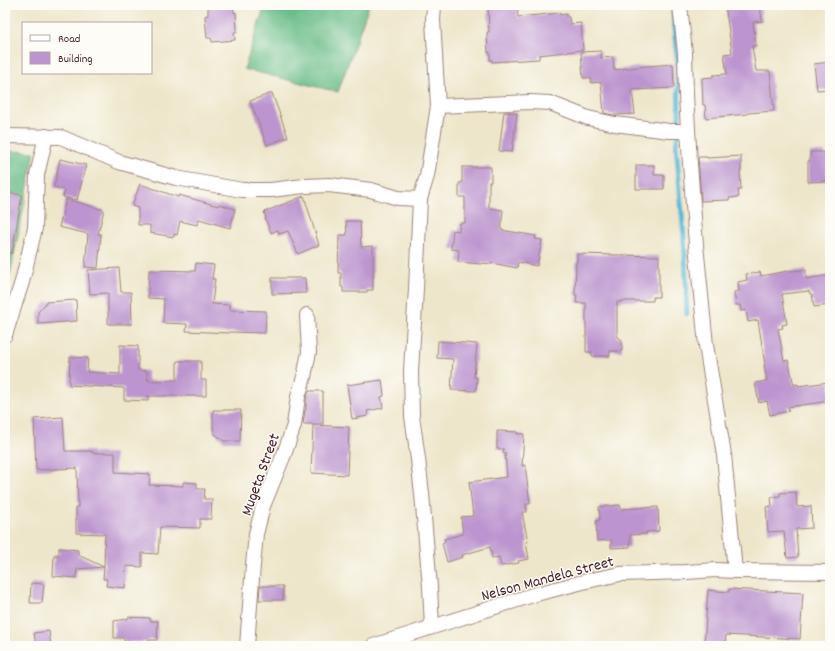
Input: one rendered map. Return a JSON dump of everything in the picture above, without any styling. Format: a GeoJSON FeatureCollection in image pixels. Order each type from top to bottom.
{"type":"FeatureCollection","features":[{"type":"Feature","properties":{"kind":"street"},"geometry":{"type":"LineString","coordinates":[[432,627],[422,494],[412,416],[411,371],[420,199],[427,176],[438,106],[433,20],[434,5]]}},
{"type":"Feature","properties":{"kind":"street"},"geometry":{"type":"LineString","coordinates":[[680,5],[685,53],[688,130],[696,244],[706,345],[724,455],[735,572]]}},
{"type":"Feature","properties":{"kind":"street"},"geometry":{"type":"LineString","coordinates":[[438,106],[530,102],[550,103],[588,118],[615,124],[669,131],[688,130]]}},
{"type":"Feature","properties":{"kind":"street"},"geometry":{"type":"LineString","coordinates":[[5,136],[61,137],[119,162],[176,178],[242,190],[271,190],[329,185],[371,190],[398,198],[420,199]]}},
{"type":"Feature","properties":{"kind":"street"},"geometry":{"type":"LineString","coordinates":[[5,335],[22,282],[35,228],[37,175],[46,136]]}},
{"type":"Feature","properties":{"kind":"street","name":"Mugeta Street"},"geometry":{"type":"LineString","coordinates":[[247,646],[256,534],[263,506],[285,452],[294,425],[298,397],[304,377],[308,352],[307,315]]}},
{"type":"Feature","properties":{"kind":"street","name":"Nelson Mandela Street"},"geometry":{"type":"LineString","coordinates":[[373,646],[536,594],[620,574],[716,570],[735,572],[830,572]]}},
{"type":"Feature","properties":{"kind":"green space"},"geometry":{"type":"Polygon","coordinates":[[[265,5],[369,5],[338,92],[244,69],[265,5]]]}},
{"type":"Feature","properties":{"kind":"green space"},"geometry":{"type":"Polygon","coordinates":[[[5,151],[35,152],[5,298],[5,151]]]}},
{"type":"Feature","properties":{"kind":"building"},"geometry":{"type":"Polygon","coordinates":[[[233,5],[234,13],[236,12],[237,32],[234,32],[235,40],[212,42],[211,38],[207,38],[205,16],[208,15],[208,7],[233,5]]]}},
{"type":"Feature","properties":{"kind":"building"},"geometry":{"type":"Polygon","coordinates":[[[488,5],[517,5],[518,17],[560,13],[560,15],[567,14],[570,24],[581,23],[583,50],[539,55],[539,59],[492,62],[492,60],[490,60],[490,52],[488,53],[488,5]]]}},
{"type":"Feature","properties":{"kind":"building"},"geometry":{"type":"Polygon","coordinates":[[[725,5],[760,5],[762,21],[753,22],[756,46],[752,46],[756,71],[770,71],[774,111],[706,118],[705,105],[703,105],[702,78],[713,77],[713,75],[727,74],[724,54],[732,53],[725,5]]]}},
{"type":"Feature","properties":{"kind":"building"},"geometry":{"type":"Polygon","coordinates":[[[601,51],[601,58],[613,57],[614,70],[673,64],[674,88],[632,90],[635,114],[613,115],[604,113],[601,82],[591,83],[591,78],[583,78],[581,52],[601,51]]]}},
{"type":"Feature","properties":{"kind":"building"},"geometry":{"type":"Polygon","coordinates":[[[830,62],[830,89],[817,90],[814,64],[830,62]]]}},
{"type":"Feature","properties":{"kind":"building"},"geometry":{"type":"Polygon","coordinates":[[[272,93],[288,137],[267,145],[250,101],[272,93]]]}},
{"type":"Feature","properties":{"kind":"building"},"geometry":{"type":"Polygon","coordinates":[[[504,112],[517,113],[512,152],[499,151],[504,112]]]}},
{"type":"Feature","properties":{"kind":"building"},"geometry":{"type":"Polygon","coordinates":[[[810,152],[825,152],[825,155],[830,155],[830,181],[808,182],[808,161],[810,161],[810,152]]]}},
{"type":"Feature","properties":{"kind":"building"},"geometry":{"type":"Polygon","coordinates":[[[741,156],[741,190],[738,190],[739,197],[729,198],[729,200],[701,201],[698,157],[707,158],[741,156]]]}},
{"type":"Feature","properties":{"kind":"building"},"geometry":{"type":"Polygon","coordinates":[[[60,159],[86,165],[77,200],[63,197],[65,190],[54,187],[60,159]]]}},
{"type":"Feature","properties":{"kind":"building"},"geometry":{"type":"Polygon","coordinates":[[[636,165],[654,165],[654,175],[664,175],[664,189],[636,189],[636,165]]]}},
{"type":"Feature","properties":{"kind":"building"},"geometry":{"type":"Polygon","coordinates":[[[462,167],[491,167],[491,182],[489,182],[489,208],[503,210],[501,230],[536,236],[535,239],[542,240],[537,266],[518,262],[517,268],[492,263],[481,264],[458,262],[459,250],[451,249],[453,230],[459,231],[460,223],[465,223],[465,197],[459,197],[459,183],[462,183],[462,167]]]}},
{"type":"Feature","properties":{"kind":"building"},"geometry":{"type":"Polygon","coordinates":[[[140,184],[178,197],[179,195],[218,206],[219,204],[235,209],[230,228],[199,219],[197,225],[180,221],[177,235],[174,234],[174,237],[150,233],[150,225],[138,225],[138,208],[132,206],[140,184]]]}},
{"type":"Feature","properties":{"kind":"building"},"geometry":{"type":"Polygon","coordinates":[[[5,192],[22,195],[12,253],[5,253],[5,192]]]}},
{"type":"Feature","properties":{"kind":"building"},"geometry":{"type":"Polygon","coordinates":[[[304,196],[319,245],[298,254],[288,231],[279,234],[278,230],[271,233],[264,212],[304,196]]]}},
{"type":"Feature","properties":{"kind":"building"},"geometry":{"type":"Polygon","coordinates":[[[66,199],[104,210],[98,234],[101,234],[98,268],[85,267],[88,234],[59,227],[66,199]]]}},
{"type":"Feature","properties":{"kind":"building"},"geometry":{"type":"Polygon","coordinates":[[[346,221],[360,221],[361,247],[373,246],[373,290],[367,290],[367,292],[343,292],[343,287],[341,287],[341,273],[338,273],[339,235],[347,235],[346,221]]]}},
{"type":"Feature","properties":{"kind":"building"},"geometry":{"type":"Polygon","coordinates":[[[577,254],[659,256],[659,297],[653,297],[653,301],[617,302],[617,336],[622,340],[622,351],[610,351],[610,356],[592,356],[592,352],[586,352],[586,303],[576,303],[577,295],[575,295],[577,254]]]}},
{"type":"Feature","properties":{"kind":"building"},"geometry":{"type":"Polygon","coordinates":[[[196,263],[214,265],[212,279],[215,279],[212,304],[230,305],[230,310],[266,311],[265,333],[186,331],[187,324],[163,323],[164,299],[148,298],[149,270],[195,271],[196,263]]]}},
{"type":"Feature","properties":{"kind":"building"},"geometry":{"type":"Polygon","coordinates":[[[119,268],[121,292],[131,292],[132,324],[108,324],[108,293],[90,294],[88,270],[119,268]]]}},
{"type":"Feature","properties":{"kind":"building"},"geometry":{"type":"Polygon","coordinates":[[[806,270],[806,279],[830,275],[830,305],[814,307],[812,294],[810,294],[809,291],[782,294],[787,324],[782,325],[783,328],[778,329],[784,361],[788,360],[794,385],[798,384],[798,386],[830,382],[830,401],[788,407],[789,411],[770,415],[767,401],[759,403],[755,383],[767,381],[758,320],[748,322],[746,310],[741,311],[740,305],[736,305],[734,292],[739,291],[738,282],[747,280],[746,274],[760,272],[761,276],[788,271],[806,270]]]}},
{"type":"Feature","properties":{"kind":"building"},"geometry":{"type":"Polygon","coordinates":[[[272,278],[305,278],[306,293],[272,294],[272,278]]]}},
{"type":"Feature","properties":{"kind":"building"},"geometry":{"type":"Polygon","coordinates":[[[76,300],[77,321],[38,324],[38,312],[46,304],[46,302],[76,300]]]}},
{"type":"Feature","properties":{"kind":"building"},"geometry":{"type":"Polygon","coordinates":[[[438,341],[477,344],[474,377],[477,377],[476,391],[451,390],[453,359],[437,358],[438,341]]]}},
{"type":"Feature","properties":{"kind":"building"},"geometry":{"type":"Polygon","coordinates":[[[120,345],[138,346],[138,370],[147,371],[147,379],[149,379],[149,381],[177,380],[177,361],[201,361],[201,380],[206,380],[206,396],[148,396],[148,401],[124,400],[124,388],[69,385],[70,357],[88,358],[87,372],[120,374],[120,345]]]}},
{"type":"Feature","properties":{"kind":"building"},"geometry":{"type":"Polygon","coordinates":[[[382,380],[384,396],[381,397],[383,408],[367,411],[368,416],[352,419],[347,385],[382,380]]]}},
{"type":"Feature","properties":{"kind":"building"},"geometry":{"type":"Polygon","coordinates":[[[309,391],[323,391],[323,424],[303,424],[306,410],[306,399],[309,391]]]}},
{"type":"Feature","properties":{"kind":"building"},"geometry":{"type":"Polygon","coordinates":[[[213,410],[241,410],[240,441],[224,441],[214,433],[213,410]]]}},
{"type":"Feature","properties":{"kind":"building"},"geometry":{"type":"Polygon","coordinates":[[[63,417],[65,451],[115,453],[115,472],[150,474],[149,485],[183,486],[183,482],[197,483],[197,489],[205,489],[204,499],[212,499],[211,519],[200,519],[200,528],[160,527],[158,554],[142,553],[142,567],[126,566],[125,588],[106,586],[107,579],[103,579],[105,534],[76,533],[76,507],[78,507],[77,468],[36,470],[34,419],[63,417]]]}},
{"type":"Feature","properties":{"kind":"building"},"geometry":{"type":"Polygon","coordinates":[[[313,425],[349,427],[347,475],[311,473],[313,425]]]}},
{"type":"Feature","properties":{"kind":"building"},"geometry":{"type":"Polygon","coordinates":[[[497,431],[518,432],[517,434],[524,434],[522,466],[525,465],[530,504],[526,504],[527,512],[522,512],[528,542],[526,542],[529,559],[518,561],[519,563],[501,566],[499,557],[492,558],[490,547],[462,555],[463,557],[447,562],[442,543],[445,542],[444,539],[463,534],[461,517],[473,516],[469,482],[507,477],[505,453],[503,453],[504,449],[497,449],[497,431]]]}},
{"type":"Feature","properties":{"kind":"building"},"geometry":{"type":"Polygon","coordinates":[[[796,492],[797,507],[811,506],[812,528],[796,529],[798,557],[787,558],[784,531],[768,532],[766,507],[772,506],[771,497],[780,496],[780,493],[796,492]]]}},
{"type":"Feature","properties":{"kind":"building"},"geometry":{"type":"Polygon","coordinates":[[[620,505],[621,509],[658,507],[659,531],[646,532],[647,534],[630,535],[630,547],[611,548],[611,540],[597,541],[596,521],[600,520],[599,507],[620,505]]]}},
{"type":"Feature","properties":{"kind":"building"},"geometry":{"type":"Polygon","coordinates":[[[59,548],[78,550],[78,555],[104,567],[77,569],[76,578],[53,576],[54,555],[59,555],[59,548]]]}},
{"type":"Feature","properties":{"kind":"building"},"geometry":{"type":"Polygon","coordinates":[[[31,583],[44,584],[42,603],[30,603],[31,583]]]}},
{"type":"Feature","properties":{"kind":"building"},"geometry":{"type":"Polygon","coordinates":[[[260,586],[283,586],[283,600],[259,600],[260,586]]]}},
{"type":"Feature","properties":{"kind":"building"},"geometry":{"type":"Polygon","coordinates":[[[729,589],[803,593],[800,639],[726,635],[725,646],[704,646],[708,590],[729,592],[729,589]]]}},
{"type":"Feature","properties":{"kind":"building"},"geometry":{"type":"Polygon","coordinates":[[[128,617],[150,618],[150,621],[158,621],[157,640],[148,640],[148,642],[124,642],[124,638],[114,638],[114,621],[128,619],[128,617]]]}},
{"type":"Feature","properties":{"kind":"building"},"geometry":{"type":"Polygon","coordinates":[[[49,631],[51,646],[36,646],[34,633],[49,631]]]}},
{"type":"Feature","properties":{"kind":"waterway"},"geometry":{"type":"LineString","coordinates":[[671,5],[673,8],[678,66],[679,131],[676,144],[684,236],[687,314]]}}]}
